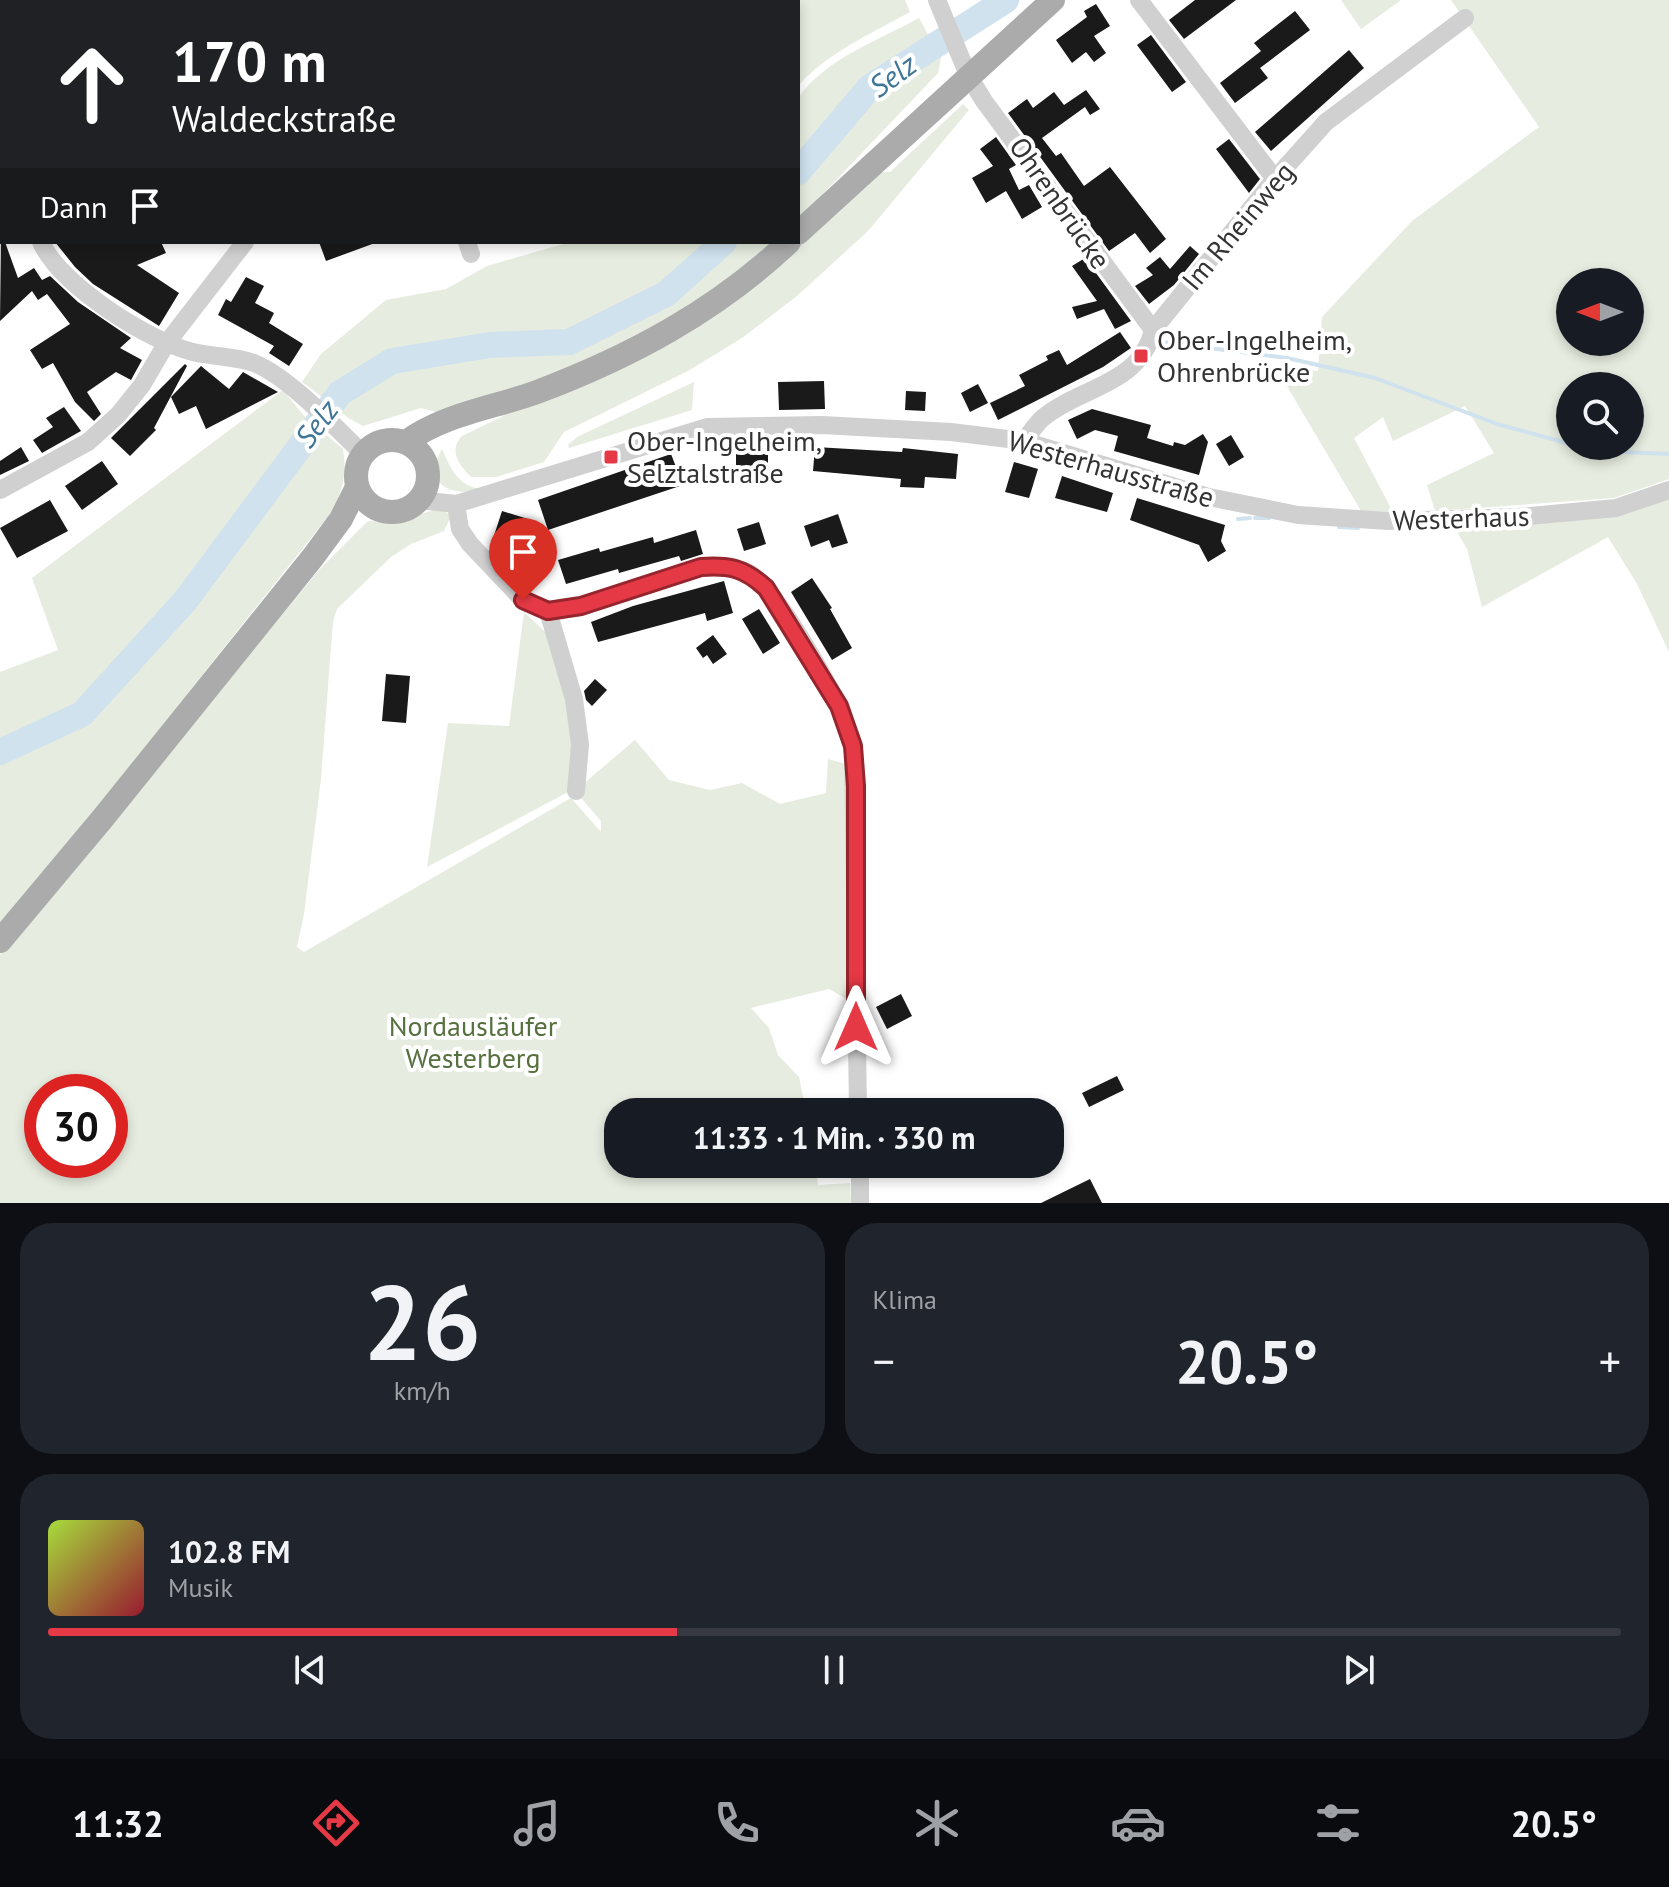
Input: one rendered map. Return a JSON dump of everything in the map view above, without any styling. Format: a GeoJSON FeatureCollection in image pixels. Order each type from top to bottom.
{"type":"FeatureCollection","features":[{"type":"Feature","properties":{"kind":"main road"},"geometry":{"type":"LineString","coordinates":[[800,231],[1053,0]]}},
{"type":"Feature","properties":{"kind":"main road"},"geometry":{"type":"LineString","coordinates":[[532,394],[436,424],[406,442],[382,441],[363,454],[356,470],[357,487],[364,500],[387,512],[401,511],[424,483],[443,438],[532,394],[609,363],[666,333],[730,291],[787,244]]}},
{"type":"Feature","properties":{"kind":"main road"},"geometry":{"type":"LineString","coordinates":[[406,442],[419,452],[424,483]]}},
{"type":"Feature","properties":{"kind":"main road"},"geometry":{"type":"LineString","coordinates":[[0,941],[313,557],[341,519],[357,487]]}},
{"type":"Feature","properties":{"kind":"main road"},"geometry":{"type":"LineString","coordinates":[[313,557],[373,507]]}},
{"type":"Feature","properties":{"kind":"street"},"geometry":{"type":"LineString","coordinates":[[1163,0],[1143,6],[1275,179]]}},
{"type":"Feature","properties":{"kind":"street","name":"Ohrenbrücke"},"geometry":{"type":"LineString","coordinates":[[939,5],[968,75],[984,101],[1153,330]]}},
{"type":"Feature","properties":{"kind":"street","name":"Im Rheinweg"},"geometry":{"type":"LineString","coordinates":[[1024,441],[1044,417],[1124,373],[1141,356],[1153,330],[1275,179],[1326,122],[1465,18]]}},
{"type":"Feature","properties":{"kind":"street"},"geometry":{"type":"LineString","coordinates":[[42,244],[58,266],[107,310],[166,344],[254,363],[277,377],[363,454]]}},
{"type":"Feature","properties":{"kind":"street"},"geometry":{"type":"LineString","coordinates":[[0,490],[88,442],[118,415],[142,385],[166,344],[243,244]]}},
{"type":"Feature","properties":{"kind":"street","name":"Westerhausstraße"},"geometry":{"type":"LineString","coordinates":[[456,504],[707,427],[822,425],[951,432],[1024,441],[1251,507]]}},
{"type":"Feature","properties":{"kind":"street"},"geometry":{"type":"LineString","coordinates":[[424,483],[456,504],[460,529],[476,551],[523,600],[548,611],[581,606],[701,567],[720,566],[750,573],[766,588],[839,706],[853,746],[858,1098]]}},
{"type":"Feature","properties":{"kind":"street","name":"Westerhaus"},"geometry":{"type":"LineString","coordinates":[[1251,507],[1298,515],[1388,521],[1519,517],[1616,508],[1669,490]]}},
{"type":"Feature","properties":{"kind":"street"},"geometry":{"type":"LineString","coordinates":[[548,611],[574,699],[580,745],[576,791]]}},
{"type":"Feature","properties":{"kind":"street"},"geometry":{"type":"LineString","coordinates":[[860,1178],[860,1203]]}},
{"type":"Feature","properties":{"kind":"green space"},"geometry":{"type":"Polygon","coordinates":[[[800,0],[905,0],[910,12],[836,53],[800,84],[800,0]]]}},
{"type":"Feature","properties":{"kind":"green space"},"geometry":{"type":"Polygon","coordinates":[[[1341,0],[1401,0],[1361,29],[1341,0]]]}},
{"type":"Feature","properties":{"kind":"green space"},"geometry":{"type":"Polygon","coordinates":[[[1451,0],[1669,0],[1669,479],[1614,498],[1435,511],[1427,485],[1494,453],[1465,406],[1393,441],[1383,417],[1354,438],[1393,512],[1361,511],[1275,366],[1318,371],[1322,317],[1412,221],[1539,127],[1451,0]]]}},
{"type":"Feature","properties":{"kind":"green space"},"geometry":{"type":"Polygon","coordinates":[[[919,18],[941,58],[938,73],[800,218],[800,95],[823,72],[919,18]]]}},
{"type":"Feature","properties":{"kind":"green space"},"geometry":{"type":"Polygon","coordinates":[[[963,104],[969,110],[868,231],[797,296],[742,338],[688,371],[564,432],[544,462],[496,477],[471,477],[463,468],[456,452],[462,436],[611,370],[783,244],[800,244],[800,231],[881,172],[890,172],[963,104]]]}},
{"type":"Feature","properties":{"kind":"green space"},"geometry":{"type":"Polygon","coordinates":[[[563,244],[774,244],[685,312],[577,367],[439,419],[436,412],[421,408],[363,426],[302,382],[321,354],[386,300],[446,289],[487,266],[563,244]]]}},
{"type":"Feature","properties":{"kind":"green space"},"geometry":{"type":"Polygon","coordinates":[[[694,382],[692,410],[569,448],[568,445],[577,437],[694,382]]]}},
{"type":"Feature","properties":{"kind":"green space"},"geometry":{"type":"Polygon","coordinates":[[[283,390],[305,417],[343,449],[341,490],[330,514],[0,926],[0,672],[58,650],[32,578],[283,390]]]}},
{"type":"Feature","properties":{"kind":"green space"},"geometry":{"type":"Polygon","coordinates":[[[442,449],[461,481],[483,489],[461,491],[443,486],[435,471],[442,449]]]}},
{"type":"Feature","properties":{"kind":"green space"},"geometry":{"type":"Polygon","coordinates":[[[1669,498],[1669,652],[1637,584],[1608,537],[1482,607],[1467,549],[1453,525],[1669,498]]]}},
{"type":"Feature","properties":{"kind":"green space","name":"Nordausläufer Westerberg"},"geometry":{"type":"Polygon","coordinates":[[[441,508],[451,516],[444,531],[411,544],[391,557],[337,609],[333,621],[321,779],[297,947],[304,952],[571,798],[601,832],[601,821],[575,791],[635,740],[669,780],[710,790],[742,783],[780,804],[826,793],[828,759],[846,764],[852,1002],[829,989],[751,1008],[769,1028],[778,1055],[799,1077],[803,1098],[604,1098],[604,1178],[817,1178],[818,1185],[850,1183],[851,1203],[0,1203],[0,955],[319,570],[368,521],[395,522],[441,508]]]}},
{"type":"Feature","properties":{"kind":"green space"},"geometry":{"type":"Polygon","coordinates":[[[524,612],[555,641],[570,701],[572,790],[427,867],[448,723],[509,726],[524,612]]]}},
{"type":"Feature","properties":{"kind":"building"},"geometry":{"type":"Polygon","coordinates":[[[1195,0],[1236,0],[1184,39],[1169,20],[1195,0]]]}},
{"type":"Feature","properties":{"kind":"building"},"geometry":{"type":"Polygon","coordinates":[[[1096,4],[1110,26],[1094,36],[1106,53],[1094,62],[1086,52],[1072,63],[1056,40],[1087,17],[1084,11],[1096,4]]]}},
{"type":"Feature","properties":{"kind":"building"},"geometry":{"type":"Polygon","coordinates":[[[1295,11],[1310,30],[1260,68],[1268,78],[1235,103],[1220,83],[1261,51],[1254,43],[1295,11]]]}},
{"type":"Feature","properties":{"kind":"building"},"geometry":{"type":"Polygon","coordinates":[[[1151,35],[1186,82],[1172,92],[1137,45],[1151,35]]]}},
{"type":"Feature","properties":{"kind":"building"},"geometry":{"type":"Polygon","coordinates":[[[1349,50],[1364,68],[1271,151],[1255,132],[1349,50]]]}},
{"type":"Feature","properties":{"kind":"building"},"geometry":{"type":"Polygon","coordinates":[[[1086,90],[1100,109],[1090,115],[1085,107],[1042,138],[1056,156],[1061,153],[1084,186],[1110,167],[1166,239],[1150,253],[1135,233],[1109,251],[1008,113],[1027,99],[1033,108],[1054,92],[1064,105],[1086,90]]]}},
{"type":"Feature","properties":{"kind":"building"},"geometry":{"type":"Polygon","coordinates":[[[996,137],[1016,165],[1009,169],[1019,190],[1029,185],[1042,207],[1022,219],[1006,191],[986,203],[972,178],[993,166],[980,149],[996,137]]]}},
{"type":"Feature","properties":{"kind":"building"},"geometry":{"type":"Polygon","coordinates":[[[1229,139],[1260,179],[1249,193],[1216,149],[1229,139]]]}},
{"type":"Feature","properties":{"kind":"building"},"geometry":{"type":"Polygon","coordinates":[[[1,244],[6,244],[18,278],[34,268],[42,280],[50,276],[78,302],[131,338],[120,348],[142,360],[131,380],[116,372],[87,392],[101,414],[94,421],[75,402],[53,363],[42,369],[30,350],[70,324],[47,294],[38,300],[32,291],[0,321],[1,244]]]}},
{"type":"Feature","properties":{"kind":"building"},"geometry":{"type":"Polygon","coordinates":[[[57,244],[162,244],[166,253],[137,265],[179,293],[159,326],[93,284],[57,244]]]}},
{"type":"Feature","properties":{"kind":"building"},"geometry":{"type":"Polygon","coordinates":[[[320,244],[372,244],[326,261],[320,244]]]}},
{"type":"Feature","properties":{"kind":"building"},"geometry":{"type":"Polygon","coordinates":[[[1190,246],[1199,254],[1174,285],[1149,304],[1135,286],[1153,275],[1146,268],[1160,257],[1170,269],[1190,246]]]}},
{"type":"Feature","properties":{"kind":"building"},"geometry":{"type":"Polygon","coordinates":[[[1085,258],[1131,321],[1115,329],[1104,309],[1077,319],[1072,307],[1097,301],[1072,266],[1085,258]]]}},
{"type":"Feature","properties":{"kind":"building"},"geometry":{"type":"Polygon","coordinates":[[[246,277],[264,286],[255,303],[274,313],[269,323],[303,344],[289,366],[269,353],[274,346],[218,315],[226,299],[231,302],[246,277]]]}},
{"type":"Feature","properties":{"kind":"building"},"geometry":{"type":"Polygon","coordinates":[[[1120,332],[1131,348],[1103,367],[998,420],[990,403],[1025,386],[1019,375],[1048,360],[1046,356],[1059,350],[1067,365],[1120,332]]]}},
{"type":"Feature","properties":{"kind":"building"},"geometry":{"type":"Polygon","coordinates":[[[185,364],[187,366],[154,428],[156,430],[130,456],[111,438],[185,364]]]}},
{"type":"Feature","properties":{"kind":"building"},"geometry":{"type":"Polygon","coordinates":[[[201,366],[229,389],[243,372],[278,392],[206,429],[196,406],[179,414],[171,397],[201,366]]]}},
{"type":"Feature","properties":{"kind":"building"},"geometry":{"type":"Polygon","coordinates":[[[824,381],[825,409],[779,410],[778,382],[824,381]]]}},
{"type":"Feature","properties":{"kind":"building"},"geometry":{"type":"Polygon","coordinates":[[[978,384],[988,403],[970,412],[961,393],[978,384]]]}},
{"type":"Feature","properties":{"kind":"building"},"geometry":{"type":"Polygon","coordinates":[[[906,391],[926,392],[925,411],[905,410],[906,391]]]}},
{"type":"Feature","properties":{"kind":"building"},"geometry":{"type":"Polygon","coordinates":[[[64,407],[81,431],[42,453],[33,440],[53,427],[46,418],[64,407]]]}},
{"type":"Feature","properties":{"kind":"building"},"geometry":{"type":"Polygon","coordinates":[[[1092,409],[1151,425],[1147,438],[1173,446],[1174,442],[1185,445],[1203,434],[1208,442],[1199,475],[1114,451],[1118,436],[1095,430],[1077,439],[1068,420],[1092,409]]]}},
{"type":"Feature","properties":{"kind":"building"},"geometry":{"type":"Polygon","coordinates":[[[1231,435],[1244,457],[1229,466],[1216,444],[1231,435]]]}},
{"type":"Feature","properties":{"kind":"building"},"geometry":{"type":"Polygon","coordinates":[[[736,445],[768,445],[768,474],[736,474],[736,445]]]}},
{"type":"Feature","properties":{"kind":"building"},"geometry":{"type":"Polygon","coordinates":[[[21,447],[29,461],[0,475],[0,461],[21,447]]]}},
{"type":"Feature","properties":{"kind":"building"},"geometry":{"type":"Polygon","coordinates":[[[815,447],[902,452],[903,448],[958,454],[956,479],[925,477],[924,488],[900,487],[901,479],[813,471],[815,447]]]}},
{"type":"Feature","properties":{"kind":"building"},"geometry":{"type":"Polygon","coordinates":[[[671,454],[683,485],[548,530],[538,500],[671,454]]]}},
{"type":"Feature","properties":{"kind":"building"},"geometry":{"type":"Polygon","coordinates":[[[102,461],[118,484],[82,510],[65,486],[102,461]]]}},
{"type":"Feature","properties":{"kind":"building"},"geometry":{"type":"Polygon","coordinates":[[[1014,462],[1038,469],[1029,498],[1005,492],[1014,462]]]}},
{"type":"Feature","properties":{"kind":"building"},"geometry":{"type":"Polygon","coordinates":[[[1062,476],[1113,493],[1107,512],[1055,498],[1062,476]]]}},
{"type":"Feature","properties":{"kind":"building"},"geometry":{"type":"Polygon","coordinates":[[[1137,498],[1225,525],[1221,541],[1226,551],[1208,562],[1199,545],[1130,520],[1137,498]]]}},
{"type":"Feature","properties":{"kind":"building"},"geometry":{"type":"Polygon","coordinates":[[[50,500],[68,531],[17,558],[0,528],[50,500]]]}},
{"type":"Feature","properties":{"kind":"building"},"geometry":{"type":"Polygon","coordinates":[[[502,511],[528,519],[516,558],[490,548],[502,511]]]}},
{"type":"Feature","properties":{"kind":"building"},"geometry":{"type":"Polygon","coordinates":[[[838,514],[848,543],[832,548],[829,540],[811,547],[804,526],[838,514]]]}},
{"type":"Feature","properties":{"kind":"building"},"geometry":{"type":"Polygon","coordinates":[[[759,522],[766,544],[744,551],[737,529],[759,522]]]}},
{"type":"Feature","properties":{"kind":"building"},"geometry":{"type":"Polygon","coordinates":[[[696,530],[703,554],[681,561],[679,556],[566,584],[558,560],[653,537],[654,543],[696,530]]]}},
{"type":"Feature","properties":{"kind":"building"},"geometry":{"type":"Polygon","coordinates":[[[812,578],[832,608],[852,648],[832,660],[791,592],[812,578]]]}},
{"type":"Feature","properties":{"kind":"building"},"geometry":{"type":"Polygon","coordinates":[[[724,581],[733,613],[707,621],[705,613],[598,642],[591,622],[633,606],[724,581]]]}},
{"type":"Feature","properties":{"kind":"building"},"geometry":{"type":"Polygon","coordinates":[[[759,609],[780,643],[763,654],[742,619],[759,609]]]}},
{"type":"Feature","properties":{"kind":"building"},"geometry":{"type":"Polygon","coordinates":[[[713,635],[727,654],[713,664],[707,655],[703,658],[696,648],[713,635]]]}},
{"type":"Feature","properties":{"kind":"building"},"geometry":{"type":"Polygon","coordinates":[[[386,674],[410,676],[406,723],[382,721],[386,674]]]}},
{"type":"Feature","properties":{"kind":"building"},"geometry":{"type":"Polygon","coordinates":[[[595,679],[607,690],[592,706],[586,700],[584,691],[595,679]]]}},
{"type":"Feature","properties":{"kind":"building"},"geometry":{"type":"Polygon","coordinates":[[[901,994],[912,1016],[887,1029],[876,1007],[901,994]]]}},
{"type":"Feature","properties":{"kind":"building"},"geometry":{"type":"Polygon","coordinates":[[[1117,1076],[1124,1090],[1089,1107],[1082,1093],[1117,1076]]]}},
{"type":"Feature","properties":{"kind":"building"},"geometry":{"type":"Polygon","coordinates":[[[1090,1179],[1102,1203],[1041,1203],[1090,1179]]]}},
{"type":"Feature","properties":{"kind":"waterway","name":"Selz"},"geometry":{"type":"LineString","coordinates":[[800,170],[870,87],[1006,0]]}},
{"type":"Feature","properties":{"kind":"waterway","name":"Selz"},"geometry":{"type":"LineString","coordinates":[[0,752],[82,714],[185,601],[340,393],[392,361],[490,345],[569,342],[666,294],[722,244]]}},
{"type":"Feature","properties":{"kind":"waterway"},"geometry":{"type":"LineString","coordinates":[[1162,342],[1287,358],[1375,378],[1497,424],[1556,440]]}},
{"type":"Feature","properties":{"kind":"waterway"},"geometry":{"type":"LineString","coordinates":[[1644,453],[1669,454]]}},
{"type":"Feature","properties":{"kind":"waterway"},"geometry":{"type":"LineString","coordinates":[[1238,519],[1250,518]]}},
{"type":"Feature","properties":{"kind":"waterway"},"geometry":{"type":"LineString","coordinates":[[1255,518],[1269,518]]}},
{"type":"Feature","properties":{"kind":"waterway"},"geometry":{"type":"LineString","coordinates":[[1339,527],[1358,528]]}},
{"type":"Feature","properties":{"kind":"place","name":"Ober-Ingelheim, Ohrenbrücke"},"geometry":{"type":"Point","coordinates":[1141,356]}},
{"type":"Feature","properties":{"kind":"place","name":"Ober-Ingelheim, Selztalstraße"},"geometry":{"type":"Point","coordinates":[611,457]}},
{"type":"Feature","properties":{"kind":"route"},"geometry":{"type":"LineString","coordinates":[[523,600],[548,611],[581,606],[701,567],[720,566],[750,573],[766,588],[839,706],[853,746],[856,786],[856,1027]]}}]}
